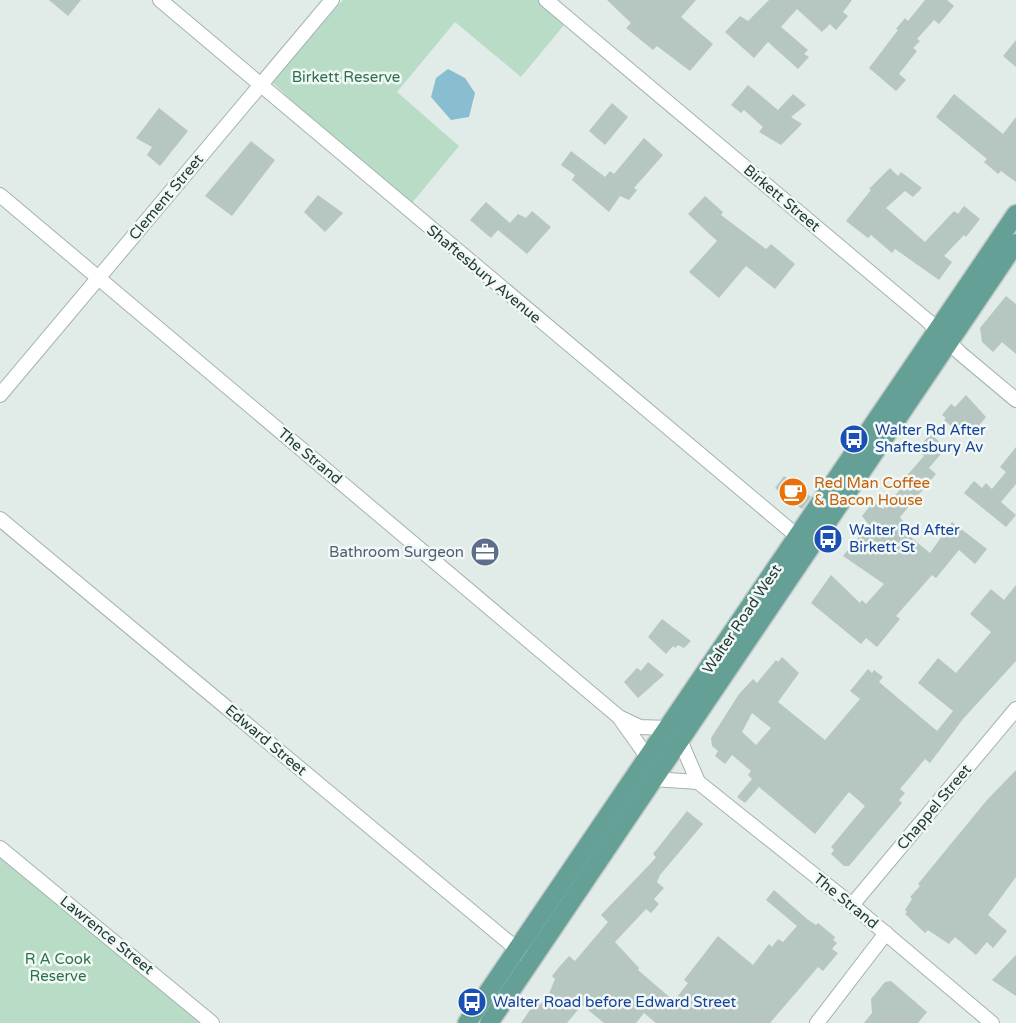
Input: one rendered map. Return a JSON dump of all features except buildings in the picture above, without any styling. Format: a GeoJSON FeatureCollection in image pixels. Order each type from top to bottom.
{"type":"FeatureCollection","features":[{"type":"Feature","properties":{"kind":"main road","name":"Walter Road West"},"geometry":{"type":"LineString","coordinates":[[467,1023],[525,956],[653,779],[674,734],[944,336],[1016,214]]}},
{"type":"Feature","properties":{"kind":"main road","name":"Walter Road West"},"geometry":{"type":"LineString","coordinates":[[944,336],[1016,243]]}},
{"type":"Feature","properties":{"kind":"main road","name":"Walter Road West"},"geometry":{"type":"LineString","coordinates":[[489,1023],[525,956],[648,758],[674,734]]}},
{"type":"Feature","properties":{"kind":"street","name":"Shaftesbury Avenue"},"geometry":{"type":"LineString","coordinates":[[160,0],[805,542]]}},
{"type":"Feature","properties":{"kind":"street","name":"Clement Street"},"geometry":{"type":"LineString","coordinates":[[0,395],[332,0]]}},
{"type":"Feature","properties":{"kind":"street","name":"Birkett Street"},"geometry":{"type":"LineString","coordinates":[[546,0],[944,336],[1016,400]]}},
{"type":"Feature","properties":{"kind":"street","name":"The Strand"},"geometry":{"type":"LineString","coordinates":[[0,195],[619,717],[639,727],[674,734],[698,782],[852,905],[992,1023]]}},
{"type":"Feature","properties":{"kind":"street","name":"Edward Street"},"geometry":{"type":"LineString","coordinates":[[0,519],[525,956]]}},
{"type":"Feature","properties":{"kind":"street","name":"The Strand"},"geometry":{"type":"LineString","coordinates":[[619,717],[648,758]]}},
{"type":"Feature","properties":{"kind":"street","name":"Chappel Street"},"geometry":{"type":"LineString","coordinates":[[852,905],[1014,717]]}},
{"type":"Feature","properties":{"kind":"street"},"geometry":{"type":"LineString","coordinates":[[653,779],[698,782]]}},
{"type":"Feature","properties":{"kind":"street","name":"Lawrence Street"},"geometry":{"type":"LineString","coordinates":[[0,848],[212,1023]]}},
{"type":"Feature","properties":{"kind":"street"},"geometry":{"type":"LineString","coordinates":[[817,1023],[886,933]]}},
{"type":"Feature","properties":{"kind":"green space","name":"Birkett Reserve"},"geometry":{"type":"Polygon","coordinates":[[[343,0],[546,0],[569,19],[521,77],[455,22],[397,92],[459,146],[407,209],[272,82],[343,0]]]}},
{"type":"Feature","properties":{"kind":"green space","name":"R A Cook Reserve"},"geometry":{"type":"Polygon","coordinates":[[[0,848],[212,1023],[0,1023],[0,848]]]}},
{"type":"Feature","properties":{"kind":"water"},"geometry":{"type":"Polygon","coordinates":[[[448,69],[465,78],[475,93],[469,117],[451,120],[431,97],[436,78],[448,69]]]}},
{"type":"Feature","properties":{"kind":"place","name":"Walter Rd After Shaftesbury Av"},"geometry":{"type":"Point","coordinates":[854,439]}},
{"type":"Feature","properties":{"kind":"place","name":"Red Man Coffee & Bacon House"},"geometry":{"type":"Point","coordinates":[793,492]}},
{"type":"Feature","properties":{"kind":"place","name":"Walter Rd After Birkett St"},"geometry":{"type":"Point","coordinates":[828,539]}},
{"type":"Feature","properties":{"kind":"place","name":"Bathroom Surgeon"},"geometry":{"type":"Point","coordinates":[485,552]}},
{"type":"Feature","properties":{"kind":"place","name":"Walter Road before Edward Street"},"geometry":{"type":"Point","coordinates":[472,1002]}}]}
